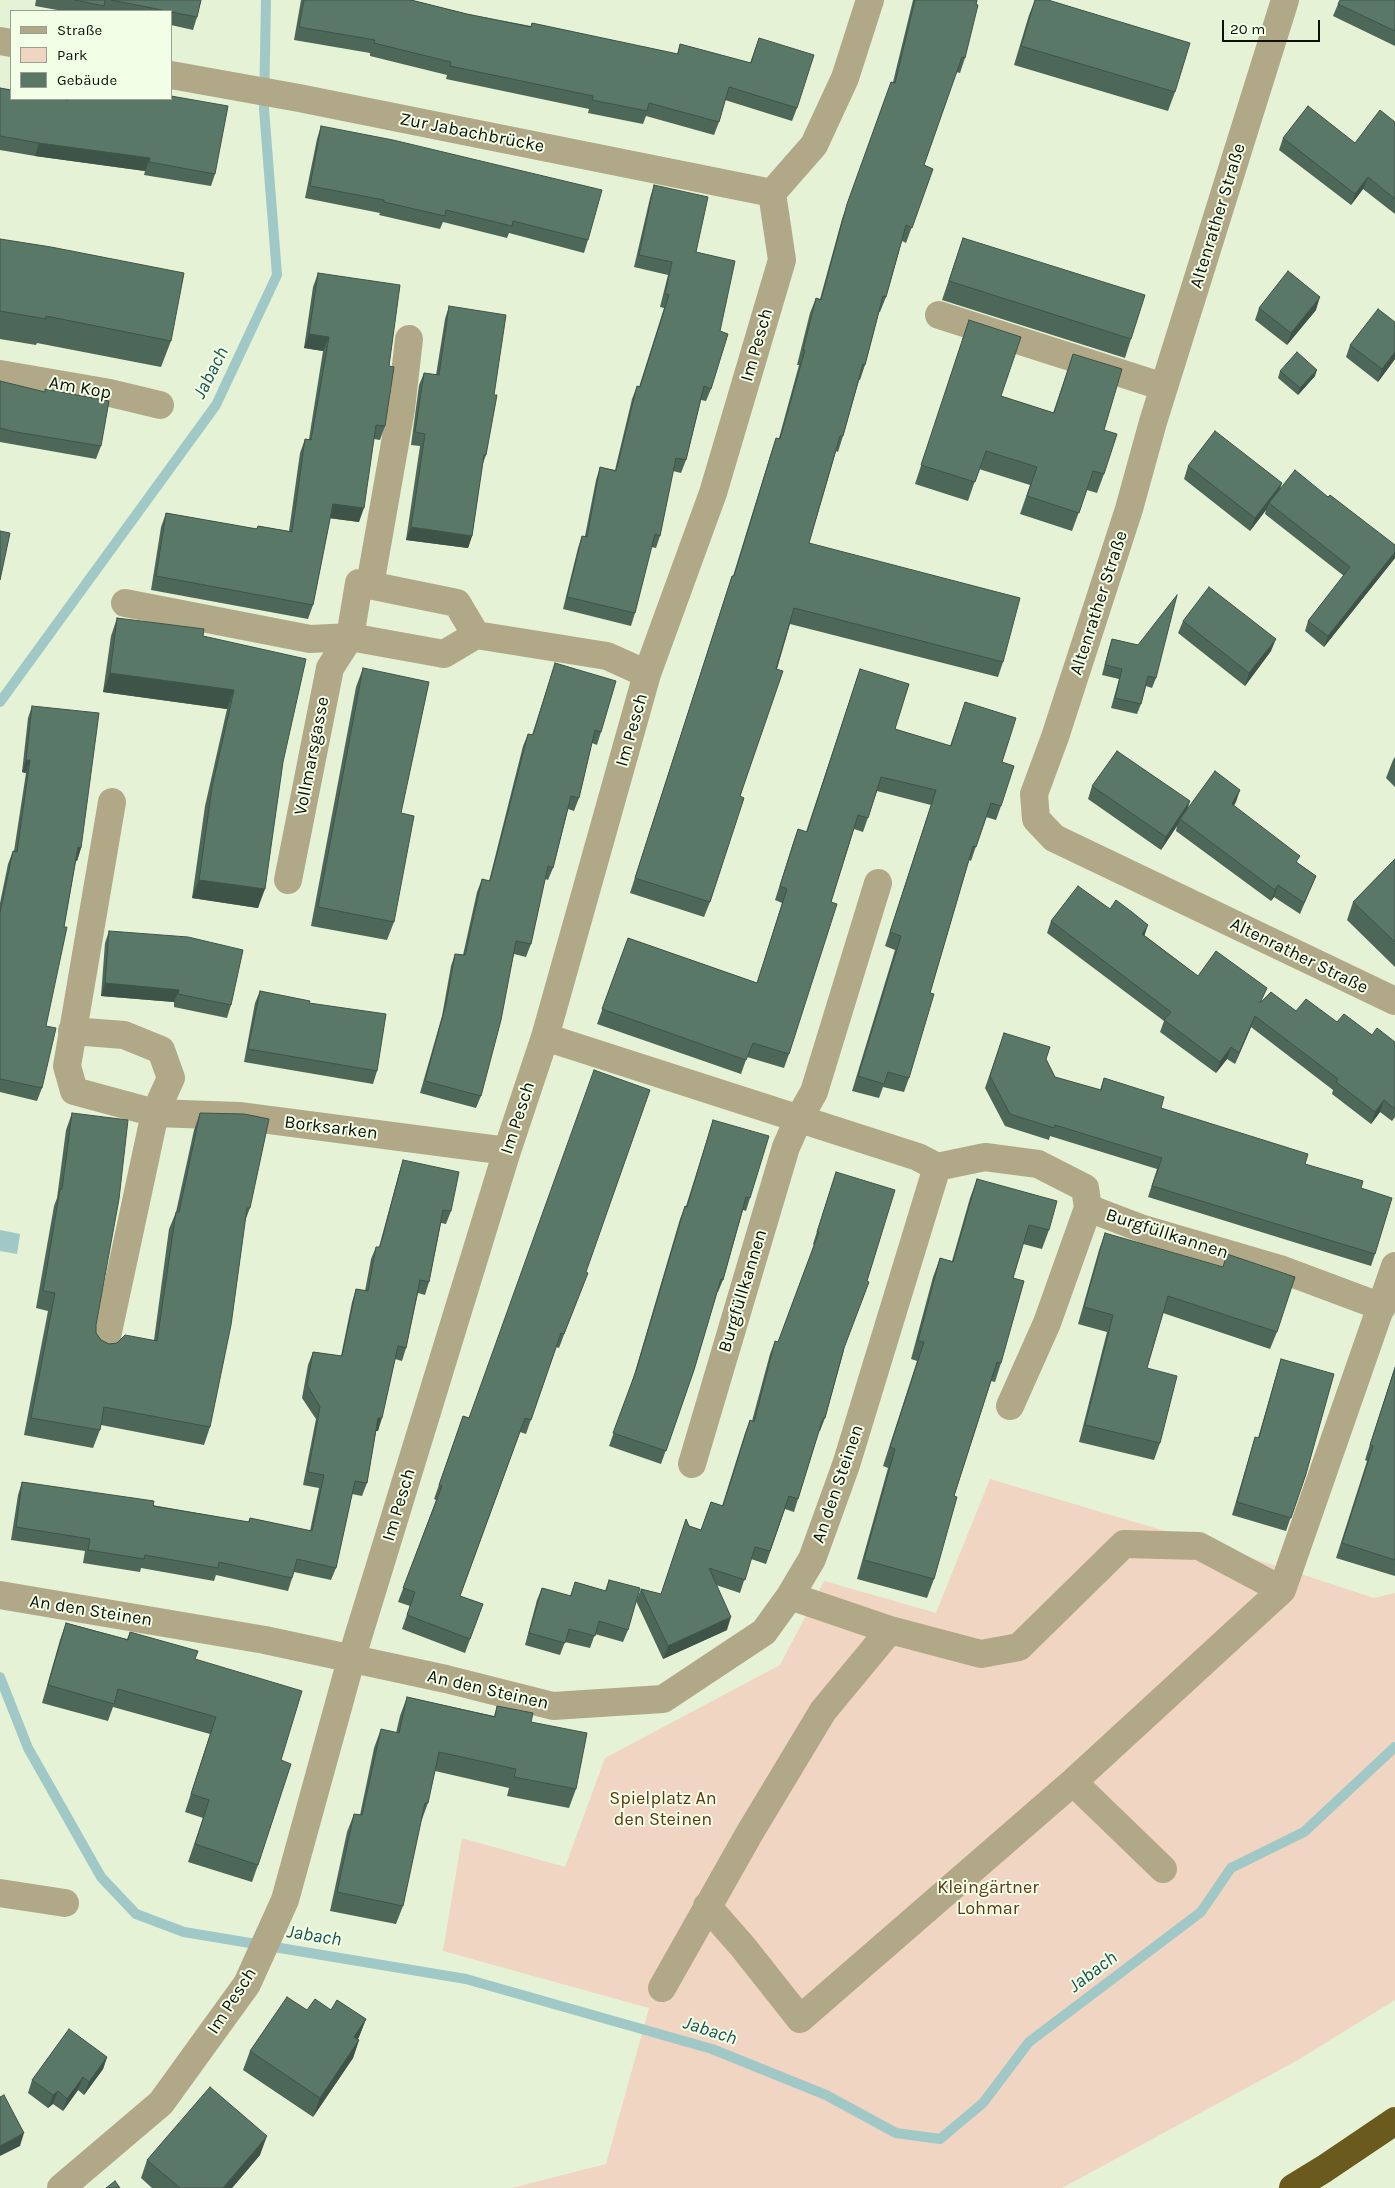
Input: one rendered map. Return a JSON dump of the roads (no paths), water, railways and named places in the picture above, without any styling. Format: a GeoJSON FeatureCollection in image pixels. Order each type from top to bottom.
{"type":"FeatureCollection","features":[{"type":"Feature","properties":{"kind":"highway"},"geometry":{"type":"LineString","coordinates":[[1292,2188],[1324,2169],[1395,2121]]}},
{"type":"Feature","properties":{"kind":"street"},"geometry":{"type":"LineString","coordinates":[[772,193],[814,145],[845,78],[870,0]]}},
{"type":"Feature","properties":{"kind":"street","name":"Altenrather Straße"},"geometry":{"type":"LineString","coordinates":[[1285,0],[1164,387],[1129,509],[1055,736],[1034,794],[1036,819],[1054,838],[1395,1001]]}},
{"type":"Feature","properties":{"kind":"street","name":"Zur Jabachbrücke"},"geometry":{"type":"LineString","coordinates":[[172,75],[299,98],[772,193]]}},
{"type":"Feature","properties":{"kind":"street","name":"Im Pesch"},"geometry":{"type":"LineString","coordinates":[[61,2188],[161,2103],[247,1984],[285,1900],[350,1660],[507,1151],[545,1037],[647,674],[713,493],[782,260],[772,193]]}},
{"type":"Feature","properties":{"kind":"street"},"geometry":{"type":"LineString","coordinates":[[939,315],[1164,387]]}},
{"type":"Feature","properties":{"kind":"street"},"geometry":{"type":"LineString","coordinates":[[409,339],[401,409],[370,585],[457,603],[476,635]]}},
{"type":"Feature","properties":{"kind":"street","name":"Am Kop"},"geometry":{"type":"LineString","coordinates":[[0,374],[110,393],[160,405]]}},
{"type":"Feature","properties":{"kind":"street","name":"Vollmarsgasse"},"geometry":{"type":"LineString","coordinates":[[288,880],[330,668],[350,637],[359,583],[370,585]]}},
{"type":"Feature","properties":{"kind":"street"},"geometry":{"type":"LineString","coordinates":[[125,603],[310,639],[350,637],[444,654],[476,635],[607,656],[647,674]]}},
{"type":"Feature","properties":{"kind":"street","name":"Borksarken"},"geometry":{"type":"LineString","coordinates":[[112,802],[67,1066],[74,1090],[154,1113],[239,1116],[507,1151]]}},
{"type":"Feature","properties":{"kind":"street","name":"Burgfüllkannen"},"geometry":{"type":"LineString","coordinates":[[692,1464],[783,1156],[798,1120],[814,1092],[878,883]]}},
{"type":"Feature","properties":{"kind":"street"},"geometry":{"type":"LineString","coordinates":[[72,1031],[124,1035],[161,1050],[171,1078],[154,1113],[105,1346]]}},
{"type":"Feature","properties":{"kind":"street"},"geometry":{"type":"LineString","coordinates":[[545,1037],[798,1120],[918,1157],[937,1167]]}},
{"type":"Feature","properties":{"kind":"street","name":"Burgfüllkannen"},"geometry":{"type":"LineString","coordinates":[[937,1167],[984,1157],[1038,1164],[1085,1188],[1088,1208],[1143,1230],[1284,1270],[1382,1307]]}},
{"type":"Feature","properties":{"kind":"street","name":"An den Steinen"},"geometry":{"type":"LineString","coordinates":[[6,1596],[265,1640],[350,1660],[446,1679],[553,1706],[663,1699],[764,1632],[790,1596],[812,1559],[846,1465],[937,1167]]}},
{"type":"Feature","properties":{"kind":"street"},"geometry":{"type":"LineString","coordinates":[[1010,1406],[1047,1323],[1088,1208]]}},
{"type":"Feature","properties":{"kind":"street"},"geometry":{"type":"LineString","coordinates":[[707,1906],[743,1947],[800,2019],[1073,1782],[1282,1590],[1395,1266]]}},
{"type":"Feature","properties":{"kind":"street"},"geometry":{"type":"LineString","coordinates":[[790,1596],[890,1630],[981,1654],[1019,1647],[1124,1544],[1199,1546],[1282,1590]]}},
{"type":"Feature","properties":{"kind":"street"},"geometry":{"type":"LineString","coordinates":[[662,1988],[707,1906],[823,1711],[890,1630]]}},
{"type":"Feature","properties":{"kind":"street"},"geometry":{"type":"LineString","coordinates":[[1073,1782],[1163,1869]]}},
{"type":"Feature","properties":{"kind":"street"},"geometry":{"type":"LineString","coordinates":[[0,1893],[64,1903]]}},
{"type":"Feature","properties":{"kind":"water"},"geometry":{"type":"Polygon","coordinates":[[[0,1230],[20,1234],[17,1254],[0,1251],[0,1230]]]}},
{"type":"Feature","properties":{"kind":"waterway","name":"Jabach"},"geometry":{"type":"LineString","coordinates":[[0,702],[216,405],[277,275],[264,109],[266,0]]}},
{"type":"Feature","properties":{"kind":"waterway","name":"Jabach"},"geometry":{"type":"LineString","coordinates":[[0,1677],[28,1748],[101,1877],[136,1914],[184,1932],[466,1979],[712,2049],[826,2095],[896,2133],[940,2139],[983,2103],[1029,2042],[1201,1912],[1231,1868],[1304,1832],[1395,1747]]}},
{"type":"Feature","properties":{"kind":"park label","name":"Spielplatz An den Steinen"},"geometry":{"type":"Point","coordinates":[663,1809]}},
{"type":"Feature","properties":{"kind":"park label","name":"Kleingärtner Lohmar"},"geometry":{"type":"Point","coordinates":[988,1898]}}]}
